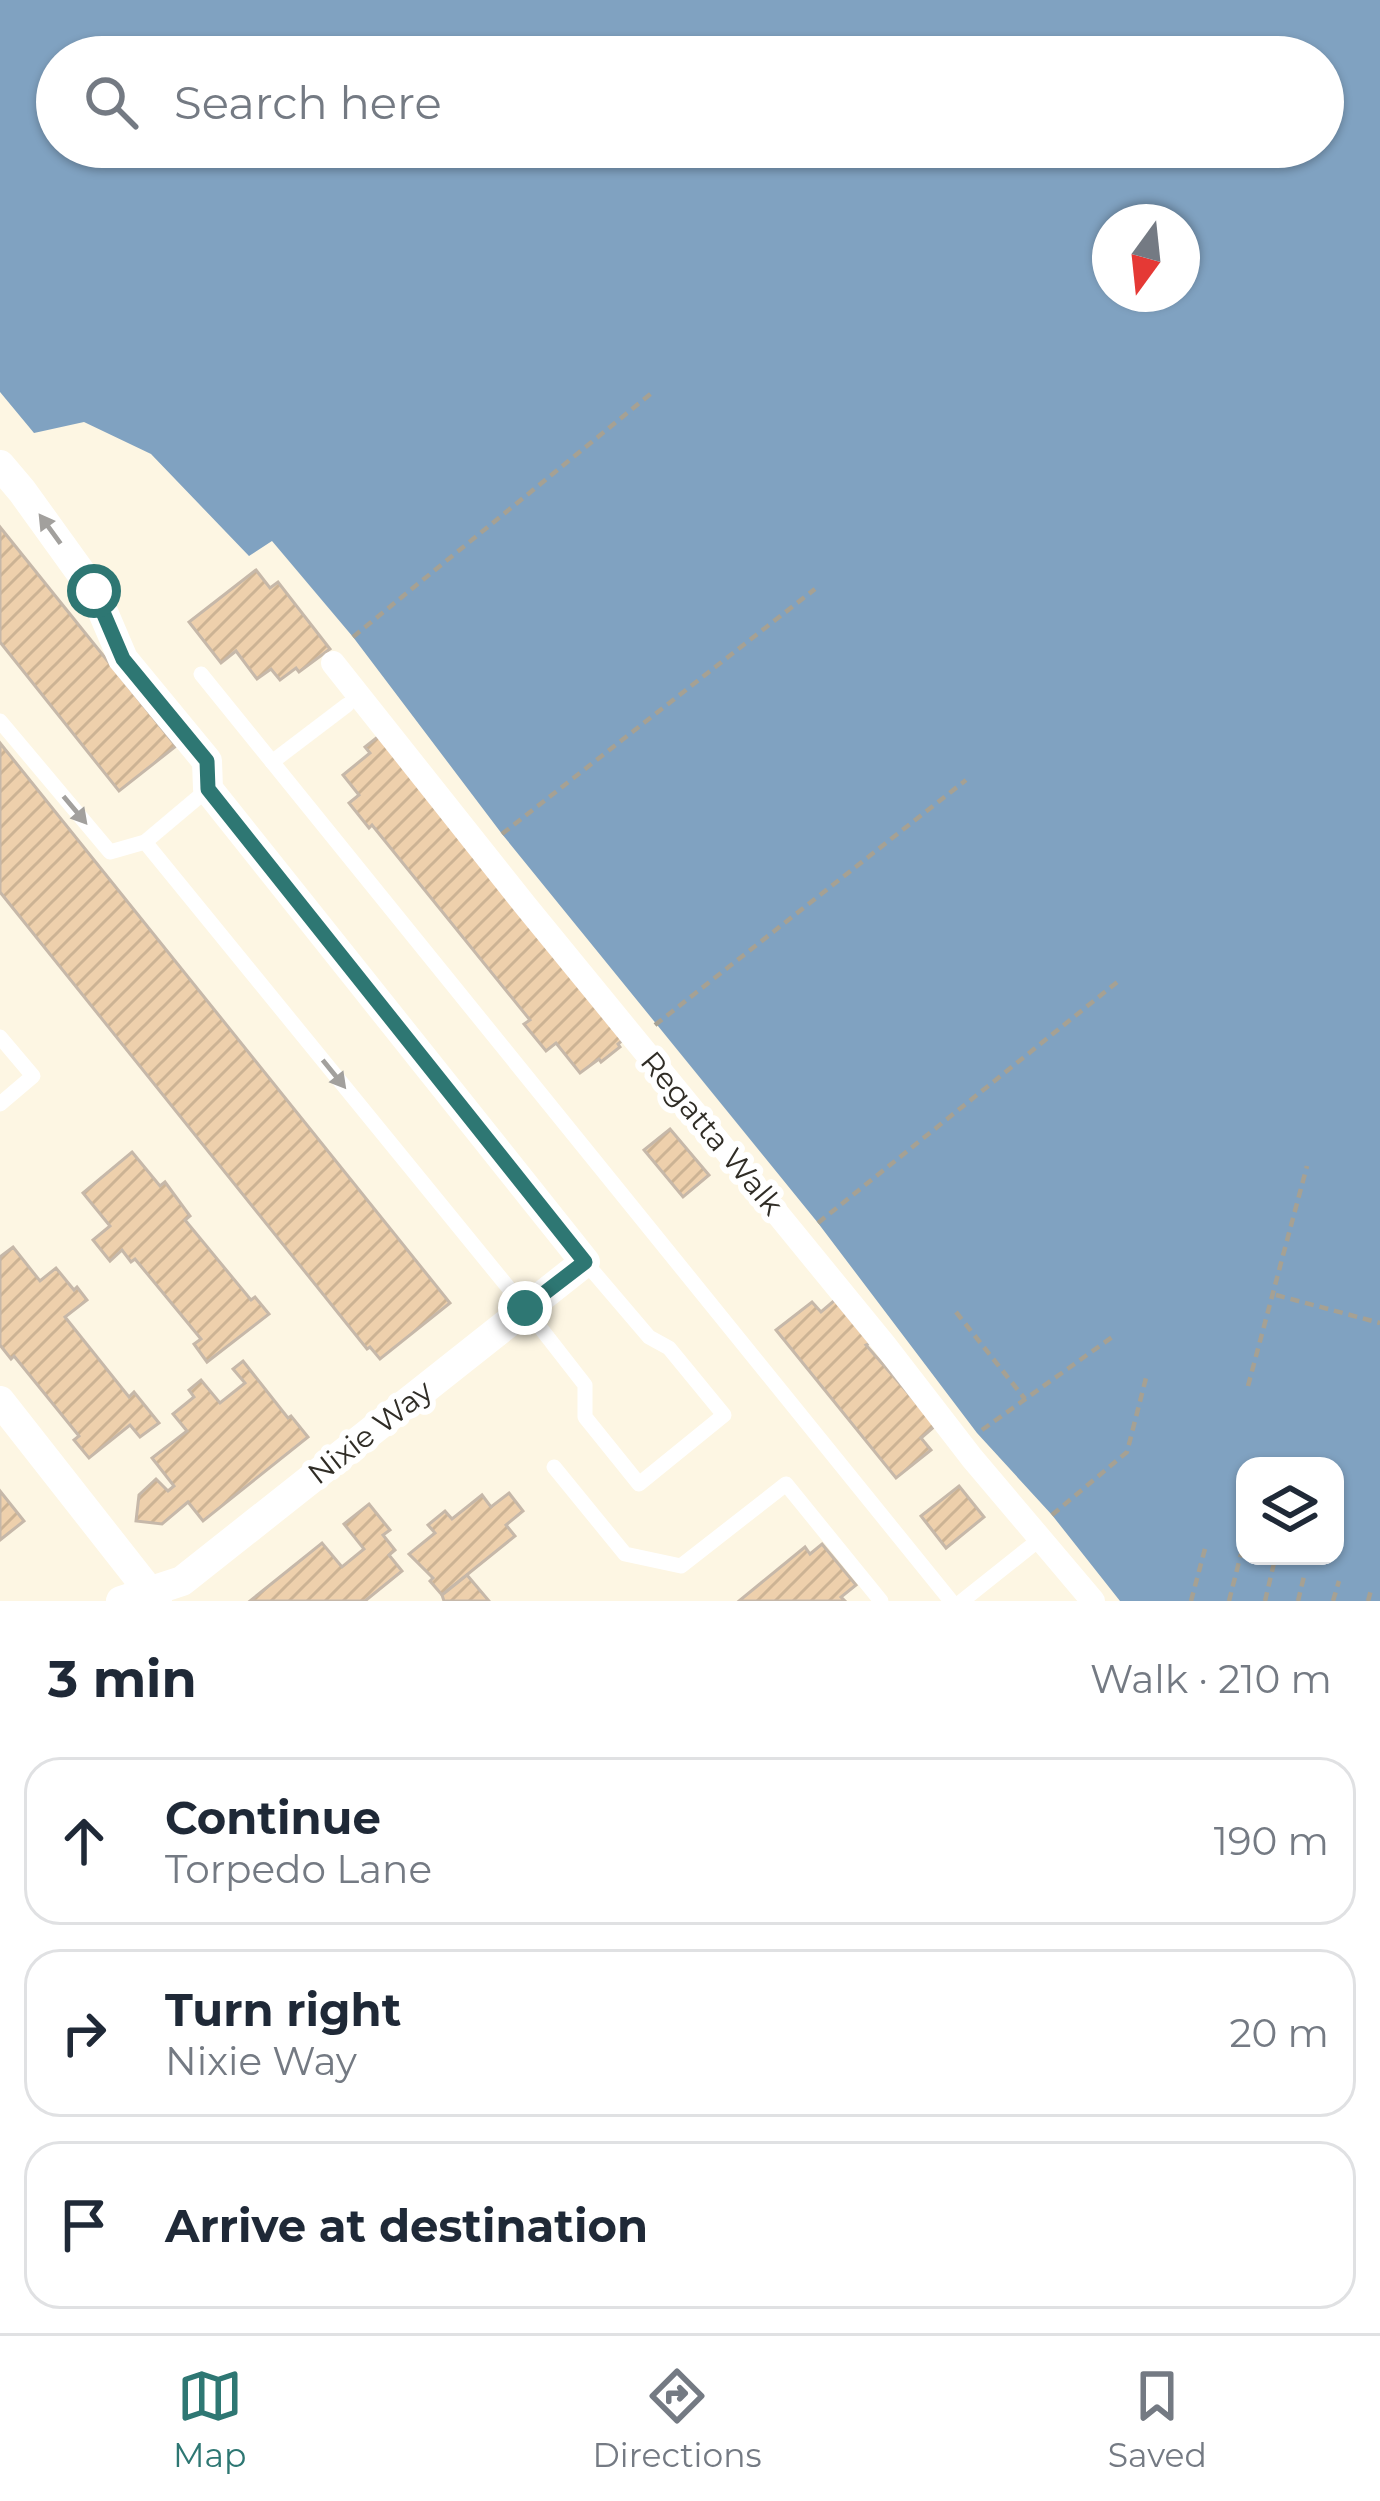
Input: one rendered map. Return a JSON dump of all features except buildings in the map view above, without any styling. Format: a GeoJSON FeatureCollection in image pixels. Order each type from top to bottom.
{"type":"FeatureCollection","features":[{"type":"Feature","properties":{"kind":"street"},"geometry":{"type":"LineString","coordinates":[[0,465],[94,591],[123,659],[207,761],[208,789],[585,1262]]}},
{"type":"Feature","properties":{"kind":"street","name":"Regatta Walk"},"geometry":{"type":"LineString","coordinates":[[333,663],[972,1458],[1093,1601]]}},
{"type":"Feature","properties":{"kind":"street","name":"Nixie Way"},"geometry":{"type":"LineString","coordinates":[[143,1598],[182,1581],[585,1262]]}},
{"type":"Feature","properties":{"kind":"street"},"geometry":{"type":"LineString","coordinates":[[0,1401],[143,1598]]}},
{"type":"Feature","properties":{"kind":"lane"},"geometry":{"type":"LineString","coordinates":[[201,674],[951,1601]]}},
{"type":"Feature","properties":{"kind":"lane"},"geometry":{"type":"LineString","coordinates":[[272,762],[347,705]]}},
{"type":"Feature","properties":{"kind":"lane"},"geometry":{"type":"LineString","coordinates":[[0,721],[110,852],[145,842],[208,789]]}},
{"type":"Feature","properties":{"kind":"lane"},"geometry":{"type":"LineString","coordinates":[[145,842],[585,1385],[585,1417],[639,1484],[724,1415],[669,1348],[649,1337],[585,1262]]}},
{"type":"Feature","properties":{"kind":"lane"},"geometry":{"type":"LineString","coordinates":[[0,1037],[33,1076],[0,1104]]}},
{"type":"Feature","properties":{"kind":"lane"},"geometry":{"type":"LineString","coordinates":[[554,1467],[626,1554],[681,1566],[787,1484],[881,1601]]}},
{"type":"Feature","properties":{"kind":"lane"},"geometry":{"type":"LineString","coordinates":[[962,1601],[1035,1544]]}},
{"type":"Feature","properties":{"kind":"path"},"geometry":{"type":"LineString","coordinates":[[353,637],[652,392]]}},
{"type":"Feature","properties":{"kind":"path"},"geometry":{"type":"LineString","coordinates":[[502,834],[815,589]]}},
{"type":"Feature","properties":{"kind":"path"},"geometry":{"type":"LineString","coordinates":[[655,1025],[966,780]]}},
{"type":"Feature","properties":{"kind":"path"},"geometry":{"type":"LineString","coordinates":[[818,1223],[1121,979]]}},
{"type":"Feature","properties":{"kind":"path"},"geometry":{"type":"LineString","coordinates":[[1248,1386],[1307,1166]]}},
{"type":"Feature","properties":{"kind":"path"},"geometry":{"type":"LineString","coordinates":[[1273,1294],[1380,1323]]}},
{"type":"Feature","properties":{"kind":"path"},"geometry":{"type":"LineString","coordinates":[[956,1312],[1025,1399]]}},
{"type":"Feature","properties":{"kind":"path"},"geometry":{"type":"LineString","coordinates":[[977,1433],[1115,1335]]}},
{"type":"Feature","properties":{"kind":"path"},"geometry":{"type":"LineString","coordinates":[[1052,1514],[1126,1452],[1146,1378]]}},
{"type":"Feature","properties":{"kind":"path"},"geometry":{"type":"LineString","coordinates":[[1191,1601],[1206,1545]]}},
{"type":"Feature","properties":{"kind":"path"},"geometry":{"type":"LineString","coordinates":[[1229,1601],[1238,1565]]}},
{"type":"Feature","properties":{"kind":"path"},"geometry":{"type":"LineString","coordinates":[[1265,1601],[1274,1565]]}},
{"type":"Feature","properties":{"kind":"path"},"geometry":{"type":"LineString","coordinates":[[1298,1601],[1305,1572]]}},
{"type":"Feature","properties":{"kind":"path"},"geometry":{"type":"LineString","coordinates":[[1333,1601],[1339,1581]]}},
{"type":"Feature","properties":{"kind":"path"},"geometry":{"type":"LineString","coordinates":[[1368,1601],[1371,1590]]}},
{"type":"Feature","properties":{"kind":"water"},"geometry":{"type":"Polygon","coordinates":[[[0,0],[1380,0],[1380,1601],[1120,1601],[1052,1515],[977,1433],[818,1223],[272,541],[249,556],[151,454],[84,422],[34,433],[0,392],[0,0]]]}},
{"type":"Feature","properties":{"kind":"route"},"geometry":{"type":"LineString","coordinates":[[94,591],[123,659],[207,761],[208,789],[585,1262],[525,1308]]}}]}
